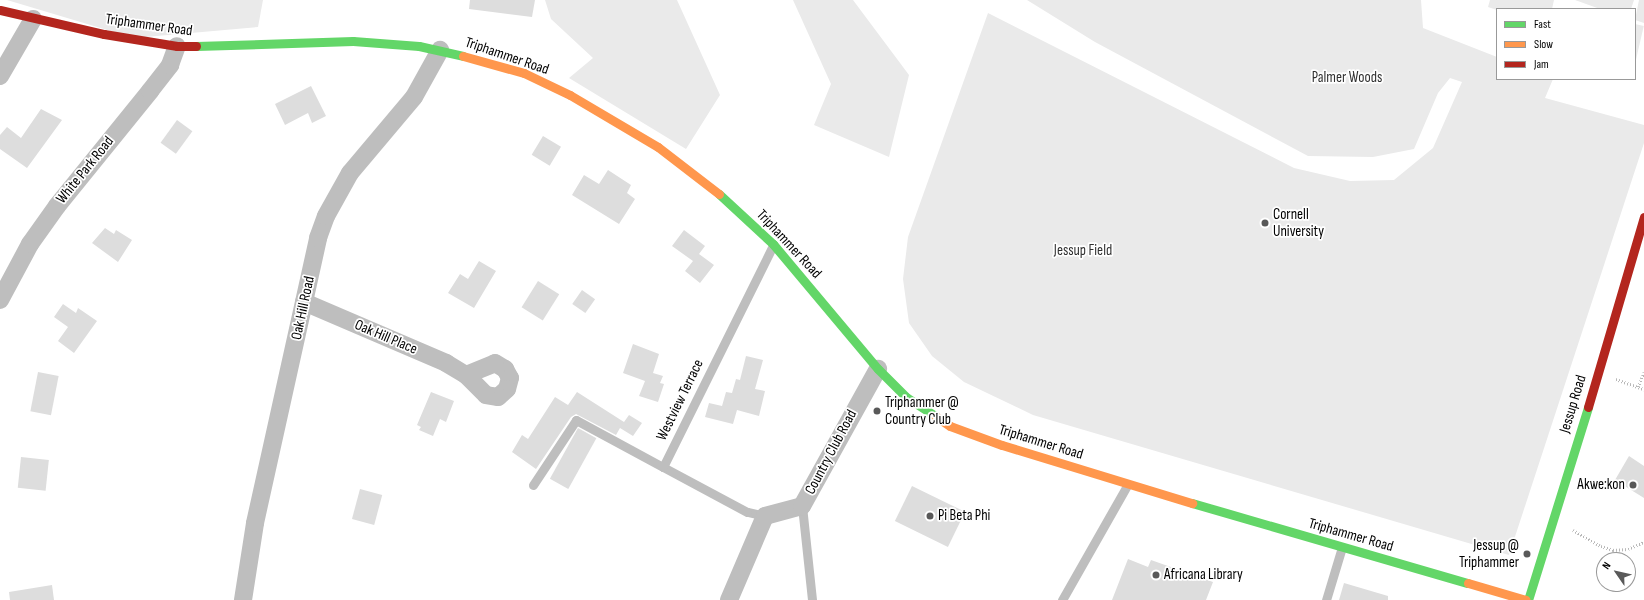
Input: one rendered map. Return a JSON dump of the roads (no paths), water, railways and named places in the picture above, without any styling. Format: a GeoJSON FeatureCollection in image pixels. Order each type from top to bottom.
{"type":"FeatureCollection","features":[{"type":"Feature","properties":{"kind":"street","name":"Triphammer Road"},"geometry":{"type":"LineString","coordinates":[[0,10],[33,19],[176,46],[229,47],[353,41],[440,50],[524,73],[570,95],[617,121],[658,147],[720,195],[773,244],[878,369],[918,406],[950,426],[1002,446],[1128,484],[1527,600]]}},
{"type":"Feature","properties":{"kind":"street"},"geometry":{"type":"LineString","coordinates":[[0,76],[33,19]]}},
{"type":"Feature","properties":{"kind":"street","name":"White Park Road"},"geometry":{"type":"LineString","coordinates":[[0,300],[30,244],[52,212],[164,73],[176,46]]}},
{"type":"Feature","properties":{"kind":"street","name":"Oak Hill Road"},"geometry":{"type":"LineString","coordinates":[[243,600],[255,523],[318,238],[326,216],[350,173],[414,97],[440,50]]}},
{"type":"Feature","properties":{"kind":"street","name":"Jessup Road"},"geometry":{"type":"LineString","coordinates":[[1527,600],[1541,564],[1644,217]]}},
{"type":"Feature","properties":{"kind":"street","name":"Oak Hill Place"},"geometry":{"type":"LineString","coordinates":[[304,302],[446,362],[466,375]]}},
{"type":"Feature","properties":{"kind":"street","name":"Country Club Road"},"geometry":{"type":"LineString","coordinates":[[766,516],[802,506],[878,369]]}},
{"type":"Feature","properties":{"kind":"street"},"geometry":{"type":"LineString","coordinates":[[729,600],[766,516]]}},
{"type":"Feature","properties":{"kind":"lane","name":"Westview Terrace"},"geometry":{"type":"LineString","coordinates":[[662,467],[773,244]]}},
{"type":"Feature","properties":{"kind":"lane"},"geometry":{"type":"LineString","coordinates":[[533,485],[576,420],[747,512],[766,516]]}},
{"type":"Feature","properties":{"kind":"lane"},"geometry":{"type":"LineString","coordinates":[[1062,600],[1128,484]]}},
{"type":"Feature","properties":{"kind":"lane"},"geometry":{"type":"LineString","coordinates":[[802,506],[812,600]]}},
{"type":"Feature","properties":{"kind":"lane"},"geometry":{"type":"LineString","coordinates":[[1326,600],[1342,547]]}},
{"type":"Feature","properties":{"kind":"place","name":"Cornell University"},"geometry":{"type":"Point","coordinates":[1265,223]}},
{"type":"Feature","properties":{"kind":"place","name":"Triphammer @ Country Club"},"geometry":{"type":"Point","coordinates":[877,411]}},
{"type":"Feature","properties":{"kind":"place","name":"Akwe:kon"},"geometry":{"type":"Point","coordinates":[1633,485]}},
{"type":"Feature","properties":{"kind":"place","name":"Pi Beta Phi"},"geometry":{"type":"Point","coordinates":[930,516]}},
{"type":"Feature","properties":{"kind":"place","name":"Jessup @ Triphammer"},"geometry":{"type":"Point","coordinates":[1527,554]}},
{"type":"Feature","properties":{"kind":"place","name":"Africana Library"},"geometry":{"type":"Point","coordinates":[1156,575]}},
{"type":"Feature","properties":{"kind":"park label","name":"Palmer Woods"},"geometry":{"type":"Point","coordinates":[1347,78]}},
{"type":"Feature","properties":{"kind":"park label","name":"Jessup Field"},"geometry":{"type":"Point","coordinates":[1083,251]}}]}
